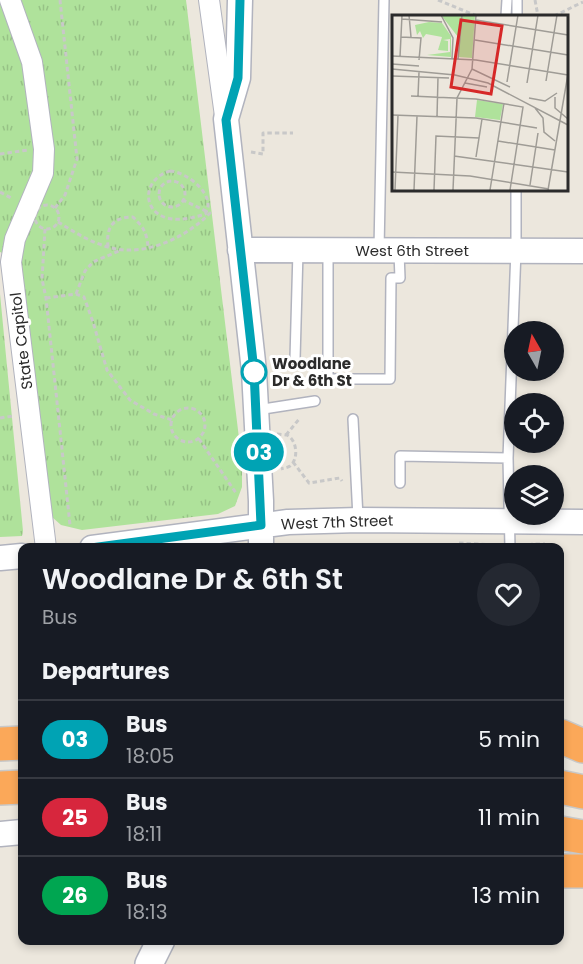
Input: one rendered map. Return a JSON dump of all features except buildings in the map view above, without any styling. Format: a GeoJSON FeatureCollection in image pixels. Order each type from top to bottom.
{"type":"FeatureCollection","features":[{"type":"Feature","properties":{"kind":"highway"},"geometry":{"type":"LineString","coordinates":[[564,738],[583,746]]}},
{"type":"Feature","properties":{"kind":"highway"},"geometry":{"type":"LineString","coordinates":[[0,744],[18,743]]}},
{"type":"Feature","properties":{"kind":"highway"},"geometry":{"type":"LineString","coordinates":[[0,788],[18,787]]}},
{"type":"Feature","properties":{"kind":"highway"},"geometry":{"type":"LineString","coordinates":[[564,788],[583,792]]}},
{"type":"Feature","properties":{"kind":"highway"},"geometry":{"type":"LineString","coordinates":[[564,834],[583,837]]}},
{"type":"Feature","properties":{"kind":"highway"},"geometry":{"type":"LineString","coordinates":[[564,871],[583,872]]}},
{"type":"Feature","properties":{"kind":"main road"},"geometry":{"type":"LineString","coordinates":[[149,964],[158,945]]}},
{"type":"Feature","properties":{"kind":"street","name":"State Capitol"},"geometry":{"type":"LineString","coordinates":[[10,0],[32,62],[44,149],[43,173],[6,262],[45,543]]}},
{"type":"Feature","properties":{"kind":"street"},"geometry":{"type":"LineString","coordinates":[[209,0],[226,120],[257,410],[261,536]]}},
{"type":"Feature","properties":{"kind":"street"},"geometry":{"type":"LineString","coordinates":[[226,120],[238,78],[240,0]]}},
{"type":"Feature","properties":{"kind":"street","name":"West 6th Street"},"geometry":{"type":"LineString","coordinates":[[240,250],[583,251]]}},
{"type":"Feature","properties":{"kind":"street","name":"West 7th Street"},"geometry":{"type":"LineString","coordinates":[[178,542],[261,536],[358,511],[504,521]]}},
{"type":"Feature","properties":{"kind":"street","name":"West 7th Street"},"geometry":{"type":"LineString","coordinates":[[564,522],[583,522]]}},
{"type":"Feature","properties":{"kind":"street"},"geometry":{"type":"LineString","coordinates":[[0,558],[18,556]]}},
{"type":"Feature","properties":{"kind":"street"},"geometry":{"type":"LineString","coordinates":[[0,834],[18,832]]}},
{"type":"Feature","properties":{"kind":"lane"},"geometry":{"type":"LineString","coordinates":[[328,249],[328,379],[390,379],[391,278],[400,278],[389,250],[384,0]]}},
{"type":"Feature","properties":{"kind":"lane"},"geometry":{"type":"LineString","coordinates":[[506,15],[507,0]]}},
{"type":"Feature","properties":{"kind":"lane"},"geometry":{"type":"LineString","coordinates":[[508,465],[516,190]]}},
{"type":"Feature","properties":{"kind":"lane"},"geometry":{"type":"LineString","coordinates":[[295,359],[298,249]]}},
{"type":"Feature","properties":{"kind":"lane"},"geometry":{"type":"LineString","coordinates":[[257,410],[315,401]]}},
{"type":"Feature","properties":{"kind":"lane"},"geometry":{"type":"LineString","coordinates":[[353,419],[358,511]]}},
{"type":"Feature","properties":{"kind":"lane"},"geometry":{"type":"LineString","coordinates":[[400,483],[400,456],[508,458]]}},
{"type":"Feature","properties":{"kind":"lane"},"geometry":{"type":"LineString","coordinates":[[510,525],[510,543]]}},
{"type":"Feature","properties":{"kind":"path"},"geometry":{"type":"LineString","coordinates":[[56,208],[65,195],[77,159],[60,0]]}},
{"type":"Feature","properties":{"kind":"path"},"geometry":{"type":"LineString","coordinates":[[438,0],[475,15]]}},
{"type":"Feature","properties":{"kind":"path"},"geometry":{"type":"LineString","coordinates":[[535,0],[538,15]]}},
{"type":"Feature","properties":{"kind":"path"},"geometry":{"type":"LineString","coordinates":[[556,15],[583,2]]}},
{"type":"Feature","properties":{"kind":"path"},"geometry":{"type":"LineString","coordinates":[[251,152],[263,154],[264,132],[293,133]]}},
{"type":"Feature","properties":{"kind":"path"},"geometry":{"type":"LineString","coordinates":[[0,154],[29,150]]}},
{"type":"Feature","properties":{"kind":"path"},"geometry":{"type":"LineString","coordinates":[[58,222],[83,238],[108,247],[123,249],[159,246],[182,236],[210,213],[207,211],[206,196],[198,186],[182,173],[170,171],[162,173],[152,183],[149,190],[150,205],[161,215],[184,219],[205,214],[207,211]]}},
{"type":"Feature","properties":{"kind":"path"},"geometry":{"type":"LineString","coordinates":[[177,182],[182,173]]}},
{"type":"Feature","properties":{"kind":"path"},"geometry":{"type":"LineString","coordinates":[[168,182],[177,182],[183,188],[183,200],[176,207],[165,206],[159,198],[160,188],[168,182]]}},
{"type":"Feature","properties":{"kind":"path"},"geometry":{"type":"LineString","coordinates":[[152,183],[160,188]]}},
{"type":"Feature","properties":{"kind":"path"},"geometry":{"type":"LineString","coordinates":[[0,192],[19,203]]}},
{"type":"Feature","properties":{"kind":"path"},"geometry":{"type":"LineString","coordinates":[[183,200],[207,211]]}},
{"type":"Feature","properties":{"kind":"path"},"geometry":{"type":"LineString","coordinates":[[44,205],[56,208],[60,214],[53,228],[45,229],[36,221],[36,213],[44,205]]}},
{"type":"Feature","properties":{"kind":"path"},"geometry":{"type":"LineString","coordinates":[[161,215],[165,206]]}},
{"type":"Feature","properties":{"kind":"path"},"geometry":{"type":"LineString","coordinates":[[108,247],[107,232],[115,221],[124,217],[133,217],[146,232],[148,247]]}},
{"type":"Feature","properties":{"kind":"path"},"geometry":{"type":"LineString","coordinates":[[45,229],[42,279],[46,298],[70,525]]}},
{"type":"Feature","properties":{"kind":"path"},"geometry":{"type":"LineString","coordinates":[[76,294],[85,271],[93,261],[123,249]]}},
{"type":"Feature","properties":{"kind":"path"},"geometry":{"type":"LineString","coordinates":[[46,298],[76,294],[84,297],[106,370],[130,400],[154,414],[172,420]]}},
{"type":"Feature","properties":{"kind":"path"},"geometry":{"type":"LineString","coordinates":[[186,408],[196,410],[201,414],[205,424],[202,435],[199,439],[188,443],[177,439],[171,429],[172,420],[175,413],[180,410],[186,408]]}},
{"type":"Feature","properties":{"kind":"path"},"geometry":{"type":"LineString","coordinates":[[286,435],[300,418]]}},
{"type":"Feature","properties":{"kind":"path"},"geometry":{"type":"LineString","coordinates":[[276,434],[286,435],[293,440],[296,450],[295,458],[290,466],[280,469]]}},
{"type":"Feature","properties":{"kind":"path"},"geometry":{"type":"LineString","coordinates":[[199,439],[236,493]]}},
{"type":"Feature","properties":{"kind":"path"},"geometry":{"type":"LineString","coordinates":[[293,462],[309,483],[340,478],[357,495],[358,511]]}},
{"type":"Feature","properties":{"kind":"green space"},"geometry":{"type":"Polygon","coordinates":[[[0,0],[186,0],[242,463],[242,487],[235,506],[218,514],[82,530],[61,525],[52,517],[20,261],[0,252],[0,0]]]}},
{"type":"Feature","properties":{"kind":"green space"},"geometry":{"type":"Polygon","coordinates":[[[0,294],[23,531],[22,536],[0,537],[0,294]]]}},
{"type":"Feature","properties":{"kind":"bus line","name":"03"},"geometry":{"type":"LineString","coordinates":[[131,543],[261,525],[254,371],[226,120],[238,78],[240,0]]}},
{"type":"Feature","properties":{"kind":"place","name":"Woodlane Dr & 6th St"},"geometry":{"type":"Point","coordinates":[254,372]}}]}
